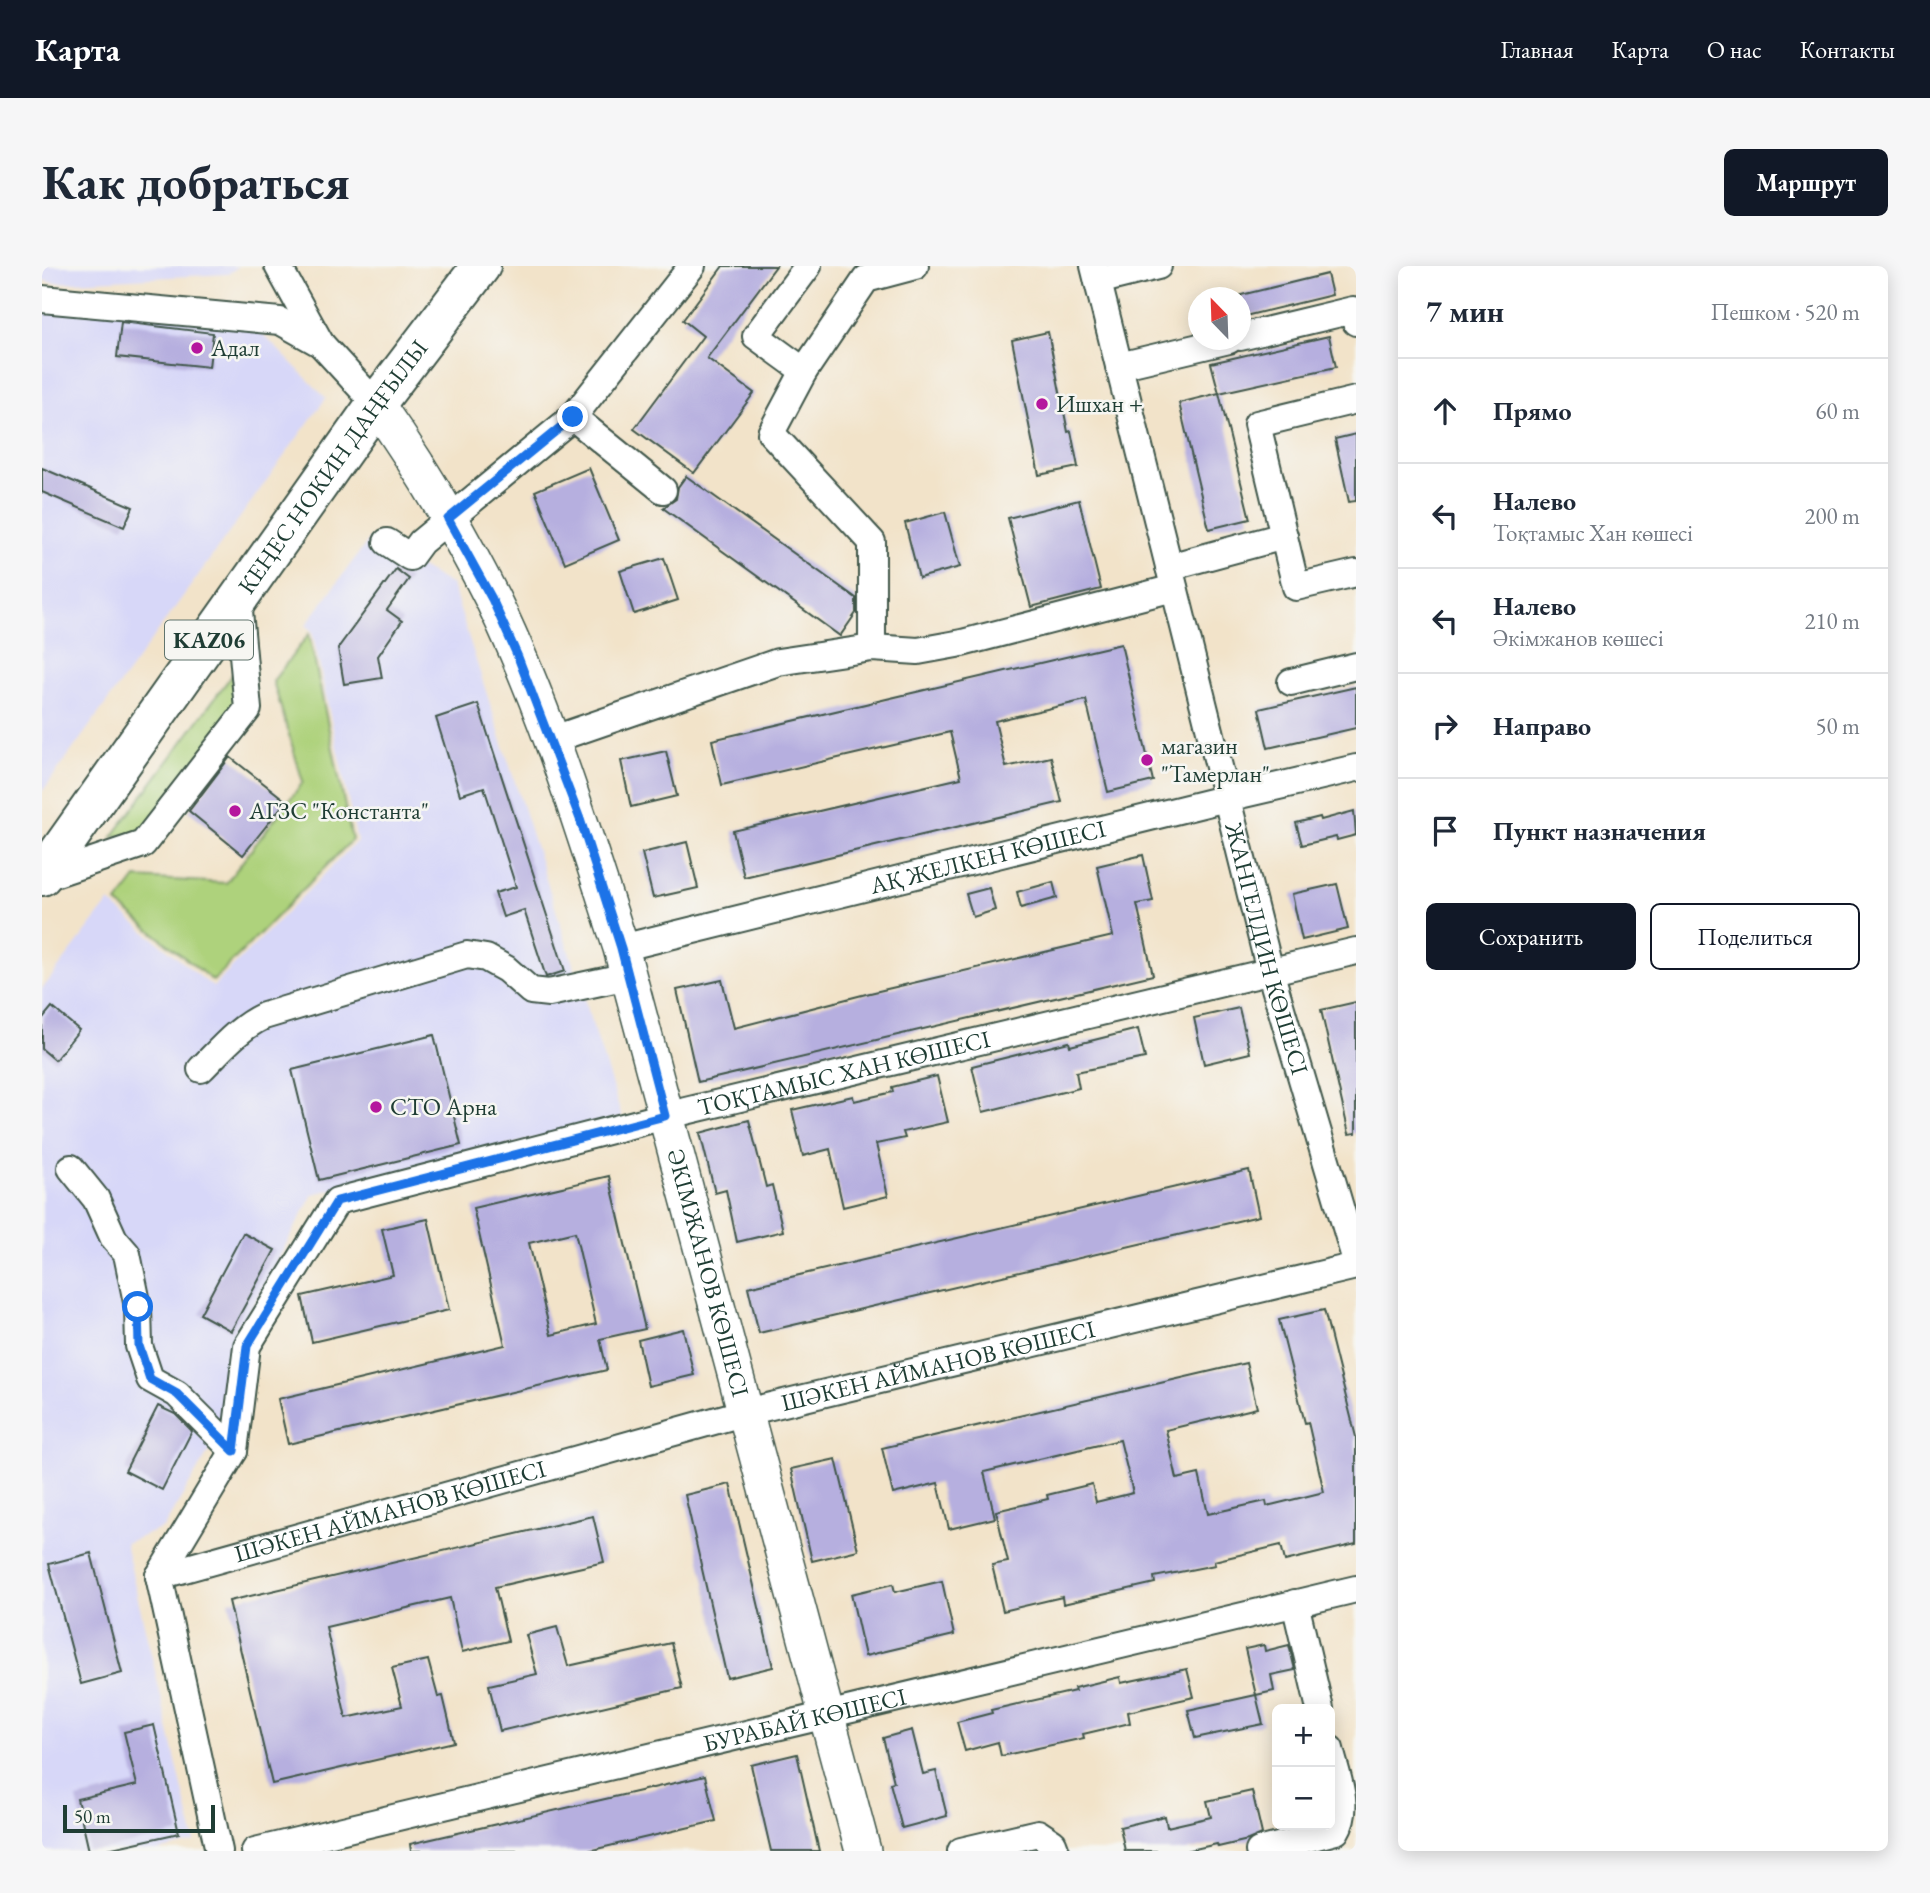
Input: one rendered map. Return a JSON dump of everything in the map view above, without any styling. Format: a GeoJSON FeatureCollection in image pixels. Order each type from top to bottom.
{"type":"FeatureCollection","features":[{"type":"Feature","properties":{"kind":"highway","name":"КЕҢЕС НОКИН ДАҢҒЫЛЫ"},"geometry":{"type":"LineString","coordinates":[[42,877],[376,404],[481,266]]}},
{"type":"Feature","properties":{"kind":"main road","name":"ӘКІМЖАНОВ КӨШЕСІ"},"geometry":{"type":"LineString","coordinates":[[376,404],[411,453],[492,599],[518,657],[580,819],[625,962],[863,1851]]}},
{"type":"Feature","properties":{"kind":"street"},"geometry":{"type":"LineString","coordinates":[[278,266],[321,344],[376,404]]}},
{"type":"Feature","properties":{"kind":"street"},"geometry":{"type":"LineString","coordinates":[[387,542],[410,557],[421,542],[573,417],[692,266]]}},
{"type":"Feature","properties":{"kind":"street"},"geometry":{"type":"LineString","coordinates":[[804,371],[756,335],[808,266]]}},
{"type":"Feature","properties":{"kind":"street"},"geometry":{"type":"LineString","coordinates":[[872,648],[873,542],[771,433],[804,371],[866,279],[915,266]]}},
{"type":"Feature","properties":{"kind":"street"},"geometry":{"type":"LineString","coordinates":[[1096,273],[1158,266]]}},
{"type":"Feature","properties":{"kind":"street","name":"ЖАНГЕЛДИН КӨШЕСІ"},"geometry":{"type":"LineString","coordinates":[[1096,273],[1270,971],[1356,1264]]}},
{"type":"Feature","properties":{"kind":"street"},"geometry":{"type":"LineString","coordinates":[[42,299],[280,321],[321,344]]}},
{"type":"Feature","properties":{"kind":"street"},"geometry":{"type":"LineString","coordinates":[[1251,335],[1353,310],[1356,322]]}},
{"type":"Feature","properties":{"kind":"street"},"geometry":{"type":"LineString","coordinates":[[1119,366],[1188,350]]}},
{"type":"Feature","properties":{"kind":"street"},"geometry":{"type":"LineString","coordinates":[[1356,400],[1257,424],[1296,587],[1356,573]]}},
{"type":"Feature","properties":{"kind":"street"},"geometry":{"type":"LineString","coordinates":[[573,417],[663,490]]}},
{"type":"Feature","properties":{"kind":"street"},"geometry":{"type":"LineString","coordinates":[[551,740],[778,662],[872,648],[918,651],[962,643],[1172,577],[1284,536]]}},
{"type":"Feature","properties":{"kind":"street"},"geometry":{"type":"LineString","coordinates":[[42,877],[143,844],[248,709],[238,600]]}},
{"type":"Feature","properties":{"kind":"street"},"geometry":{"type":"LineString","coordinates":[[1291,682],[1356,666]]}},
{"type":"Feature","properties":{"kind":"street","name":"АҚ ЖЕЛКЕН КӨШЕСІ"},"geometry":{"type":"LineString","coordinates":[[201,1069],[237,1032],[264,1016],[467,956],[486,958],[506,969],[531,991],[549,992],[625,962],[1227,797],[1356,768]]}},
{"type":"Feature","properties":{"kind":"street","name":"ТОҚТАМЫС ХАН КӨШЕСІ"},"geometry":{"type":"LineString","coordinates":[[159,1576],[234,1451],[247,1346],[337,1201],[665,1116],[1356,951]]}},
{"type":"Feature","properties":{"kind":"street"},"geometry":{"type":"LineString","coordinates":[[71,1168],[96,1199],[114,1239],[127,1254],[138,1307],[139,1346],[150,1379],[177,1394],[234,1451]]}},
{"type":"Feature","properties":{"kind":"street","name":"ШӘКЕН АЙМАНОВ КӨШЕСІ"},"geometry":{"type":"LineString","coordinates":[[159,1576],[746,1412],[1356,1264]]}},
{"type":"Feature","properties":{"kind":"street"},"geometry":{"type":"LineString","coordinates":[[159,1576],[219,1851]]}},
{"type":"Feature","properties":{"kind":"street","name":"БУРАБАЙ КӨШЕСІ"},"geometry":{"type":"LineString","coordinates":[[255,1851],[1356,1589]]}},
{"type":"Feature","properties":{"kind":"street"},"geometry":{"type":"LineString","coordinates":[[1295,1604],[1319,1704]]}},
{"type":"Feature","properties":{"kind":"street"},"geometry":{"type":"LineString","coordinates":[[1259,1851],[1336,1832],[1344,1810],[1334,1767]]}},
{"type":"Feature","properties":{"kind":"street"},"geometry":{"type":"LineString","coordinates":[[961,1851],[1038,1833],[1053,1843],[1056,1851]]}},
{"type":"Feature","properties":{"kind":"shaded area"},"geometry":{"type":"Polygon","coordinates":[[[42,266],[239,266],[228,274],[54,283],[42,280],[42,266]]]}},
{"type":"Feature","properties":{"kind":"shaded area"},"geometry":{"type":"Polygon","coordinates":[[[42,301],[255,326],[326,398],[42,792],[42,301]]]}},
{"type":"Feature","properties":{"kind":"shaded area"},"geometry":{"type":"Polygon","coordinates":[[[370,538],[452,585],[622,1117],[313,1194],[232,1345],[223,1428],[163,1528],[125,1543],[195,1842],[158,1851],[42,1851],[42,989],[109,902],[213,987],[357,841],[312,631],[306,625],[370,538]]]}},
{"type":"Feature","properties":{"kind":"green space"},"geometry":{"type":"Polygon","coordinates":[[[309,634],[352,840],[213,981],[117,903],[136,878],[226,883],[303,782],[273,681],[309,634]]]}},
{"type":"Feature","properties":{"kind":"green space"},"geometry":{"type":"Polygon","coordinates":[[[232,675],[239,708],[142,833],[112,837],[232,675]]]}},
{"type":"Feature","properties":{"kind":"building"},"geometry":{"type":"Polygon","coordinates":[[[723,266],[776,266],[707,358],[754,393],[694,473],[634,429],[703,336],[683,320],[723,266]]]}},
{"type":"Feature","properties":{"kind":"building"},"geometry":{"type":"Polygon","coordinates":[[[1327,274],[1332,295],[1251,315],[1251,293],[1327,274]]]}},
{"type":"Feature","properties":{"kind":"building"},"geometry":{"type":"Polygon","coordinates":[[[121,322],[213,333],[209,367],[117,357],[121,322]]]}},
{"type":"Feature","properties":{"kind":"building"},"geometry":{"type":"Polygon","coordinates":[[[1048,332],[1068,432],[1071,431],[1078,467],[1039,475],[1012,340],[1048,332]]]}},
{"type":"Feature","properties":{"kind":"building"},"geometry":{"type":"Polygon","coordinates":[[[1329,336],[1336,367],[1219,393],[1211,363],[1329,336]]]}},
{"type":"Feature","properties":{"kind":"building"},"geometry":{"type":"Polygon","coordinates":[[[1219,393],[1250,519],[1209,529],[1179,403],[1219,393]]]}},
{"type":"Feature","properties":{"kind":"building"},"geometry":{"type":"Polygon","coordinates":[[[1356,434],[1356,501],[1349,502],[1335,439],[1356,434]]]}},
{"type":"Feature","properties":{"kind":"building"},"geometry":{"type":"Polygon","coordinates":[[[42,468],[133,507],[124,527],[42,492],[42,468]]]}},
{"type":"Feature","properties":{"kind":"building"},"geometry":{"type":"Polygon","coordinates":[[[589,468],[619,540],[565,563],[535,491],[589,468]]]}},
{"type":"Feature","properties":{"kind":"building"},"geometry":{"type":"Polygon","coordinates":[[[686,476],[856,598],[856,613],[840,636],[663,508],[676,499],[678,487],[686,476]]]}},
{"type":"Feature","properties":{"kind":"building"},"geometry":{"type":"Polygon","coordinates":[[[1079,500],[1101,589],[1031,607],[1008,518],[1079,500]]]}},
{"type":"Feature","properties":{"kind":"building"},"geometry":{"type":"Polygon","coordinates":[[[945,512],[960,567],[919,578],[905,523],[945,512]]]}},
{"type":"Feature","properties":{"kind":"building"},"geometry":{"type":"Polygon","coordinates":[[[664,558],[678,600],[634,614],[620,571],[664,558]]]}},
{"type":"Feature","properties":{"kind":"building"},"geometry":{"type":"Polygon","coordinates":[[[396,569],[409,579],[387,610],[402,621],[378,656],[382,678],[344,684],[338,648],[396,569]]]}},
{"type":"Feature","properties":{"kind":"building"},"geometry":{"type":"Polygon","coordinates":[[[1121,644],[1153,781],[1108,792],[1086,700],[995,721],[1006,767],[1051,757],[1062,802],[744,877],[733,831],[961,778],[950,732],[722,785],[712,740],[1121,644]]]}},
{"type":"Feature","properties":{"kind":"building"},"geometry":{"type":"Polygon","coordinates":[[[1356,687],[1356,728],[1268,748],[1259,709],[1356,687]]]}},
{"type":"Feature","properties":{"kind":"building"},"geometry":{"type":"Polygon","coordinates":[[[478,704],[565,971],[546,977],[524,910],[503,917],[495,893],[516,887],[484,787],[460,795],[436,718],[478,704]]]}},
{"type":"Feature","properties":{"kind":"building"},"geometry":{"type":"Polygon","coordinates":[[[666,751],[677,796],[631,807],[621,761],[666,751]]]}},
{"type":"Feature","properties":{"kind":"building"},"geometry":{"type":"Polygon","coordinates":[[[230,757],[286,801],[243,855],[189,811],[230,757]]]}},
{"type":"Feature","properties":{"kind":"building"},"geometry":{"type":"Polygon","coordinates":[[[1354,811],[1356,835],[1302,845],[1296,823],[1320,817],[1321,820],[1354,811]]]}},
{"type":"Feature","properties":{"kind":"building"},"geometry":{"type":"Polygon","coordinates":[[[687,842],[698,888],[653,898],[642,853],[687,842]]]}},
{"type":"Feature","properties":{"kind":"building"},"geometry":{"type":"Polygon","coordinates":[[[1143,855],[1153,901],[1137,904],[1153,975],[698,1082],[677,990],[722,980],[734,1028],[1113,936],[1097,866],[1143,855]]]}},
{"type":"Feature","properties":{"kind":"building"},"geometry":{"type":"Polygon","coordinates":[[[1053,882],[1057,898],[1021,908],[1017,892],[1053,882]]]}},
{"type":"Feature","properties":{"kind":"building"},"geometry":{"type":"Polygon","coordinates":[[[1337,884],[1348,929],[1302,940],[1292,894],[1337,884]]]}},
{"type":"Feature","properties":{"kind":"building"},"geometry":{"type":"Polygon","coordinates":[[[989,888],[995,910],[973,917],[966,894],[989,888]]]}},
{"type":"Feature","properties":{"kind":"building"},"geometry":{"type":"Polygon","coordinates":[[[1356,1002],[1356,1133],[1349,1134],[1321,1010],[1356,1002]]]}},
{"type":"Feature","properties":{"kind":"building"},"geometry":{"type":"Polygon","coordinates":[[[52,1007],[79,1030],[55,1060],[42,1049],[42,1019],[52,1007]]]}},
{"type":"Feature","properties":{"kind":"building"},"geometry":{"type":"Polygon","coordinates":[[[1239,1008],[1250,1053],[1204,1064],[1194,1018],[1239,1008]]]}},
{"type":"Feature","properties":{"kind":"building"},"geometry":{"type":"Polygon","coordinates":[[[1138,1029],[1145,1058],[1076,1072],[1079,1088],[983,1112],[972,1066],[1069,1042],[1070,1046],[1138,1029]]]}},
{"type":"Feature","properties":{"kind":"building","name":"СТО Арна"},"geometry":{"type":"Polygon","coordinates":[[[434,1035],[461,1145],[319,1180],[292,1070],[434,1035]]]}},
{"type":"Feature","properties":{"kind":"building"},"geometry":{"type":"Polygon","coordinates":[[[937,1076],[948,1122],[903,1132],[905,1138],[876,1144],[888,1196],[843,1207],[830,1149],[803,1156],[792,1110],[853,1096],[854,1101],[893,1092],[892,1087],[937,1076]]]}},
{"type":"Feature","properties":{"kind":"building"},"geometry":{"type":"Polygon","coordinates":[[[749,1120],[766,1187],[772,1185],[783,1231],[737,1242],[726,1190],[715,1193],[700,1133],[749,1120]]]}},
{"type":"Feature","properties":{"kind":"building"},"geometry":{"type":"Polygon","coordinates":[[[1249,1170],[1259,1216],[759,1333],[748,1287],[1249,1170]]]}},
{"type":"Feature","properties":{"kind":"building"},"geometry":{"type":"Polygon","coordinates":[[[609,1176],[645,1329],[600,1339],[607,1370],[288,1444],[278,1399],[505,1345],[473,1208],[609,1176]],[[575,1232],[529,1243],[551,1335],[596,1324],[575,1232]]]}},
{"type":"Feature","properties":{"kind":"building"},"geometry":{"type":"Polygon","coordinates":[[[428,1219],[449,1310],[312,1342],[302,1296],[393,1275],[382,1229],[428,1219]]]}},
{"type":"Feature","properties":{"kind":"building"},"geometry":{"type":"Polygon","coordinates":[[[243,1233],[275,1250],[231,1331],[200,1314],[243,1233]]]}},
{"type":"Feature","properties":{"kind":"building"},"geometry":{"type":"Polygon","coordinates":[[[1324,1310],[1356,1437],[1356,1544],[1285,1561],[1281,1545],[1214,1561],[1215,1565],[1154,1577],[1155,1583],[1063,1604],[1062,1597],[1003,1611],[992,1565],[1008,1562],[996,1511],[1048,1499],[1047,1495],[1092,1484],[1096,1502],[1133,1493],[1120,1440],[984,1472],[995,1518],[949,1529],[938,1483],[893,1494],[882,1448],[1246,1363],[1257,1408],[1166,1430],[1177,1479],[1199,1474],[1208,1514],[1266,1501],[1267,1506],[1324,1492],[1308,1422],[1305,1423],[1279,1320],[1324,1310]]]}},
{"type":"Feature","properties":{"kind":"building"},"geometry":{"type":"Polygon","coordinates":[[[683,1329],[694,1375],[648,1386],[638,1340],[683,1329]]]}},
{"type":"Feature","properties":{"kind":"building"},"geometry":{"type":"Polygon","coordinates":[[[158,1406],[175,1414],[192,1431],[162,1490],[125,1471],[158,1406]]]}},
{"type":"Feature","properties":{"kind":"building"},"geometry":{"type":"Polygon","coordinates":[[[836,1459],[858,1550],[812,1561],[791,1469],[836,1459]]]}},
{"type":"Feature","properties":{"kind":"building"},"geometry":{"type":"Polygon","coordinates":[[[730,1484],[773,1667],[727,1678],[685,1495],[730,1484]]]}},
{"type":"Feature","properties":{"kind":"building"},"geometry":{"type":"Polygon","coordinates":[[[593,1516],[604,1562],[495,1587],[508,1641],[462,1652],[450,1598],[326,1627],[346,1718],[402,1706],[392,1668],[428,1660],[438,1697],[443,1696],[454,1742],[272,1784],[229,1601],[593,1516]]]}},
{"type":"Feature","properties":{"kind":"building"},"geometry":{"type":"Polygon","coordinates":[[[91,1553],[122,1673],[81,1684],[49,1564],[91,1553]]]}},
{"type":"Feature","properties":{"kind":"building"},"geometry":{"type":"Polygon","coordinates":[[[942,1581],[954,1635],[865,1656],[851,1594],[893,1584],[895,1592],[942,1581]]]}},
{"type":"Feature","properties":{"kind":"building"},"geometry":{"type":"Polygon","coordinates":[[[557,1627],[568,1666],[671,1643],[682,1688],[500,1731],[489,1685],[537,1674],[526,1635],[557,1627]]]}},
{"type":"Feature","properties":{"kind":"building"},"geometry":{"type":"Polygon","coordinates":[[[1264,1645],[1265,1651],[1289,1645],[1295,1670],[1271,1675],[1274,1691],[1256,1695],[1245,1649],[1264,1645]]]}},
{"type":"Feature","properties":{"kind":"building"},"geometry":{"type":"Polygon","coordinates":[[[1187,1669],[1194,1697],[1128,1712],[1130,1723],[1083,1734],[1084,1738],[1001,1756],[998,1742],[965,1751],[957,1722],[992,1713],[991,1710],[1075,1691],[1074,1688],[1120,1677],[1121,1683],[1187,1669]]]}},
{"type":"Feature","properties":{"kind":"building"},"geometry":{"type":"Polygon","coordinates":[[[1256,1695],[1263,1724],[1195,1738],[1188,1710],[1256,1695]]]}},
{"type":"Feature","properties":{"kind":"building"},"geometry":{"type":"Polygon","coordinates":[[[154,1725],[179,1833],[89,1851],[77,1799],[137,1785],[124,1732],[154,1725]]]}},
{"type":"Feature","properties":{"kind":"building"},"geometry":{"type":"Polygon","coordinates":[[[912,1730],[923,1774],[936,1771],[947,1816],[902,1828],[890,1783],[894,1782],[883,1738],[912,1730]]]}},
{"type":"Feature","properties":{"kind":"building"},"geometry":{"type":"Polygon","coordinates":[[[797,1754],[819,1851],[771,1851],[751,1765],[797,1754]]]}},
{"type":"Feature","properties":{"kind":"building"},"geometry":{"type":"Polygon","coordinates":[[[705,1776],[716,1821],[588,1851],[411,1851],[410,1844],[705,1776]]]}},
{"type":"Feature","properties":{"kind":"building"},"geometry":{"type":"Polygon","coordinates":[[[1252,1791],[1262,1834],[1218,1847],[1217,1844],[1186,1851],[1125,1851],[1120,1827],[1165,1816],[1167,1827],[1211,1817],[1207,1801],[1252,1791]]]}},
{"type":"Feature","properties":{"kind":"place","name":"Адал"},"geometry":{"type":"Point","coordinates":[197,348]}},
{"type":"Feature","properties":{"kind":"place","name":"Ишхан +"},"geometry":{"type":"Point","coordinates":[1042,404]}},
{"type":"Feature","properties":{"kind":"place","name":"магазин \"Тамерлан\""},"geometry":{"type":"Point","coordinates":[1147,760]}},
{"type":"Feature","properties":{"kind":"place","name":"АГЗС \"Константа\""},"geometry":{"type":"Point","coordinates":[235,811]}},
{"type":"Feature","properties":{"kind":"place","name":"СТО Арна"},"geometry":{"type":"Point","coordinates":[376,1107]}},
{"type":"Feature","properties":{"kind":"route"},"geometry":{"type":"LineString","coordinates":[[138,1307],[139,1346],[150,1379],[177,1394],[234,1451],[247,1346],[337,1201],[665,1116],[621,948],[580,819],[518,657],[492,599],[448,519],[573,417]]}}]}
